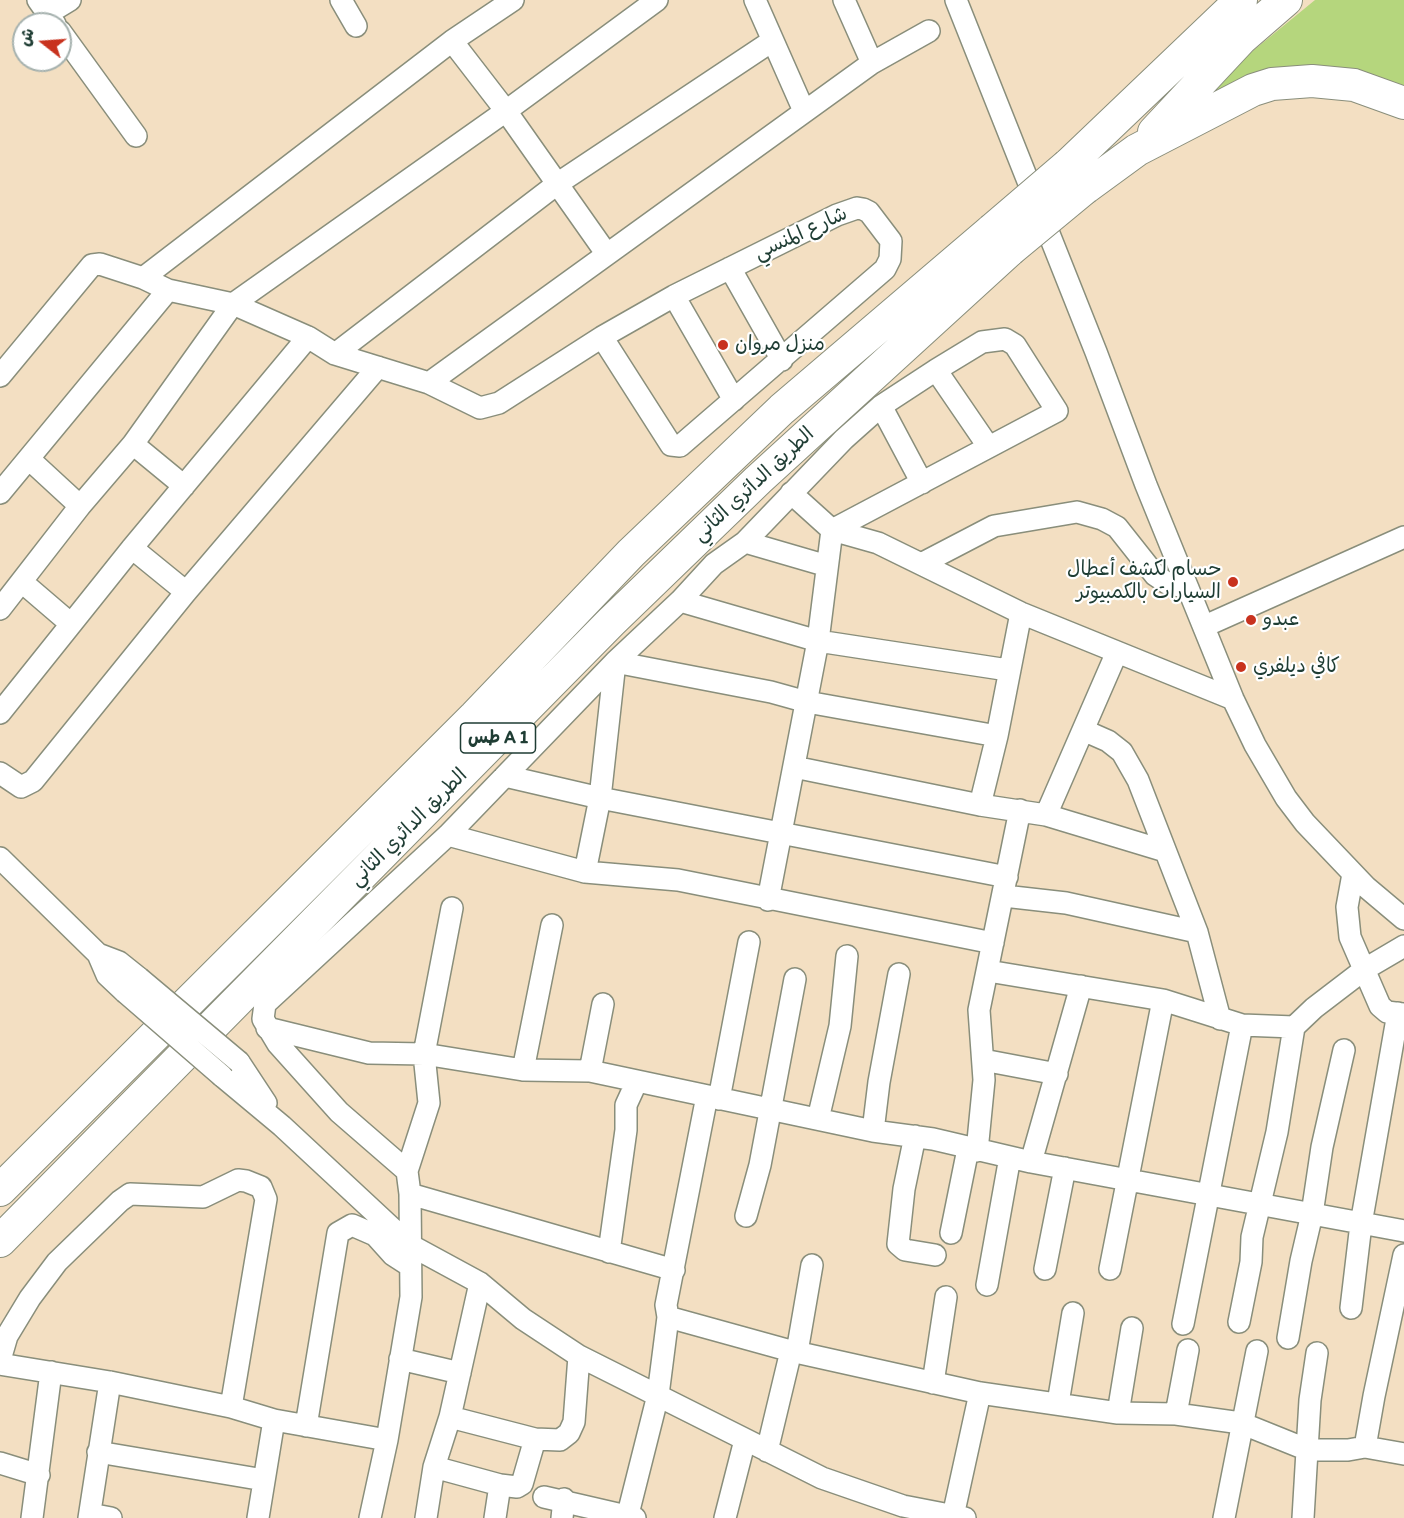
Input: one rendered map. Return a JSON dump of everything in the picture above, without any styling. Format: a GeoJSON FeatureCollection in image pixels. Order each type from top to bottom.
{"type":"FeatureCollection","features":[{"type":"Feature","properties":{"kind":"highway"},"geometry":{"type":"LineString","coordinates":[[1166,73],[1200,19],[1216,0]]}},
{"type":"Feature","properties":{"kind":"highway"},"geometry":{"type":"LineString","coordinates":[[1001,240],[1077,176],[1166,73],[1240,0]]}},
{"type":"Feature","properties":{"kind":"highway"},"geometry":{"type":"LineString","coordinates":[[1137,150],[1241,39],[1286,0]]}},
{"type":"Feature","properties":{"kind":"highway"},"geometry":{"type":"LineString","coordinates":[[1077,176],[1137,150],[1253,90],[1272,84],[1312,81],[1354,85],[1404,103]]}},
{"type":"Feature","properties":{"kind":"highway","name":"الطريق الدائري الثاني"},"geometry":{"type":"LineString","coordinates":[[0,1190],[475,716],[639,546],[782,409],[1001,240]]}},
{"type":"Feature","properties":{"kind":"highway","name":"الطريق الدائري الثاني"},"geometry":{"type":"LineString","coordinates":[[0,1241],[619,614],[1001,240]]}},
{"type":"Feature","properties":{"kind":"street"},"geometry":{"type":"LineString","coordinates":[[49,12],[70,0]]}},
{"type":"Feature","properties":{"kind":"street"},"geometry":{"type":"LineString","coordinates":[[341,0],[356,26]]}},
{"type":"Feature","properties":{"kind":"street"},"geometry":{"type":"LineString","coordinates":[[143,278],[452,41],[513,0]]}},
{"type":"Feature","properties":{"kind":"street"},"geometry":{"type":"LineString","coordinates":[[0,609],[80,506],[133,444],[233,304],[507,111],[657,0]]}},
{"type":"Feature","properties":{"kind":"street"},"geometry":{"type":"LineString","coordinates":[[755,0],[804,111]]}},
{"type":"Feature","properties":{"kind":"street"},"geometry":{"type":"LineString","coordinates":[[844,0],[872,63]]}},
{"type":"Feature","properties":{"kind":"street"},"geometry":{"type":"LineString","coordinates":[[957,0],[1188,588],[1233,699],[1255,745],[1286,798],[1353,874],[1404,919]]}},
{"type":"Feature","properties":{"kind":"street"},"geometry":{"type":"LineString","coordinates":[[429,383],[872,63],[929,31]]}},
{"type":"Feature","properties":{"kind":"street"},"geometry":{"type":"LineString","coordinates":[[452,41],[507,111],[606,253]]}},
{"type":"Feature","properties":{"kind":"street"},"geometry":{"type":"LineString","coordinates":[[335,354],[557,184],[772,41]]}},
{"type":"Feature","properties":{"kind":"street"},"geometry":{"type":"LineString","coordinates":[[72,48],[136,136]]}},
{"type":"Feature","properties":{"kind":"street","name":"شارع المنسي"},"geometry":{"type":"LineString","coordinates":[[0,376],[92,264],[100,264],[143,278],[168,290],[233,304],[308,337],[335,354],[429,383],[480,408],[492,405],[530,384],[602,337],[674,296],[857,208],[869,212],[891,241],[890,259],[885,269],[682,445],[674,446],[602,337]]}},
{"type":"Feature","properties":{"kind":"street"},"geometry":{"type":"LineString","coordinates":[[730,268],[782,360]]}},
{"type":"Feature","properties":{"kind":"street"},"geometry":{"type":"LineString","coordinates":[[0,493],[168,290]]}},
{"type":"Feature","properties":{"kind":"street"},"geometry":{"type":"LineString","coordinates":[[674,296],[734,399]]}},
{"type":"Feature","properties":{"kind":"street"},"geometry":{"type":"LineString","coordinates":[[0,712],[132,548],[308,337]]}},
{"type":"Feature","properties":{"kind":"street"},"geometry":{"type":"LineString","coordinates":[[406,1171],[339,1112],[278,1044],[263,1019],[265,1004],[448,834],[714,564],[745,542],[791,493],[881,406],[982,342],[1005,339],[1015,345],[1057,411],[832,530]]}},
{"type":"Feature","properties":{"kind":"street"},"geometry":{"type":"LineString","coordinates":[[0,773],[21,787],[33,780],[186,591],[378,367]]}},
{"type":"Feature","properties":{"kind":"street"},"geometry":{"type":"LineString","coordinates":[[936,370],[988,446]]}},
{"type":"Feature","properties":{"kind":"street"},"geometry":{"type":"LineString","coordinates":[[881,406],[922,483]]}},
{"type":"Feature","properties":{"kind":"street"},"geometry":{"type":"LineString","coordinates":[[133,444],[184,486]]}},
{"type":"Feature","properties":{"kind":"street"},"geometry":{"type":"LineString","coordinates":[[29,459],[80,506]]}},
{"type":"Feature","properties":{"kind":"street"},"geometry":{"type":"LineString","coordinates":[[791,493],[832,530],[878,543],[923,563],[1021,613],[1233,699]]}},
{"type":"Feature","properties":{"kind":"street"},"geometry":{"type":"LineString","coordinates":[[923,563],[994,526],[1077,512],[1102,519],[1117,527],[1155,575],[1167,583],[1188,588]]}},
{"type":"Feature","properties":{"kind":"street"},"geometry":{"type":"LineString","coordinates":[[768,900],[818,642],[832,530]]}},
{"type":"Feature","properties":{"kind":"street"},"geometry":{"type":"LineString","coordinates":[[1205,626],[1404,537]]}},
{"type":"Feature","properties":{"kind":"street"},"geometry":{"type":"LineString","coordinates":[[745,542],[824,565],[828,561]]}},
{"type":"Feature","properties":{"kind":"street"},"geometry":{"type":"LineString","coordinates":[[132,548],[186,591]]}},
{"type":"Feature","properties":{"kind":"street"},"geometry":{"type":"LineString","coordinates":[[22,582],[71,624]]}},
{"type":"Feature","properties":{"kind":"street"},"geometry":{"type":"LineString","coordinates":[[680,601],[818,642],[1008,670]]}},
{"type":"Feature","properties":{"kind":"street"},"geometry":{"type":"LineString","coordinates":[[980,805],[997,736],[1008,670],[1021,613]]}},
{"type":"Feature","properties":{"kind":"street"},"geometry":{"type":"LineString","coordinates":[[1046,815],[1117,652]]}},
{"type":"Feature","properties":{"kind":"street"},"geometry":{"type":"LineString","coordinates":[[615,662],[771,692],[807,702],[997,736]]}},
{"type":"Feature","properties":{"kind":"street"},"geometry":{"type":"LineString","coordinates":[[585,872],[600,798],[615,662]]}},
{"type":"Feature","properties":{"kind":"street"},"geometry":{"type":"LineString","coordinates":[[1083,730],[1108,741],[1127,759],[1138,780],[1197,932],[1220,1019]]}},
{"type":"Feature","properties":{"kind":"street"},"geometry":{"type":"LineString","coordinates":[[794,767],[980,805],[1046,815],[1165,850]]}},
{"type":"Feature","properties":{"kind":"street"},"geometry":{"type":"LineString","coordinates":[[505,776],[600,798],[780,831],[1066,903],[1197,932]]}},
{"type":"Feature","properties":{"kind":"street"},"geometry":{"type":"LineString","coordinates":[[951,1233],[984,1096],[979,1010],[1020,810]]}},
{"type":"Feature","properties":{"kind":"street"},"geometry":{"type":"LineString","coordinates":[[448,834],[585,872],[678,880],[768,900],[993,943]]}},
{"type":"Feature","properties":{"kind":"street"},"geometry":{"type":"LineString","coordinates":[[0,858],[98,954],[107,975],[132,985],[239,1062],[282,1126]]}},
{"type":"Feature","properties":{"kind":"street"},"geometry":{"type":"LineString","coordinates":[[1351,1308],[1361,1224],[1401,1014],[1387,1012],[1380,1006],[1350,937],[1347,907],[1353,874]]}},
{"type":"Feature","properties":{"kind":"street"},"geometry":{"type":"LineString","coordinates":[[370,1518],[387,1440],[411,1297],[410,1194],[406,1171],[429,1103],[424,1054],[452,908]]}},
{"type":"Feature","properties":{"kind":"street"},"geometry":{"type":"LineString","coordinates":[[523,1070],[552,925]]}},
{"type":"Feature","properties":{"kind":"street"},"geometry":{"type":"LineString","coordinates":[[557,1505],[630,1517],[658,1395],[668,1317],[666,1305],[749,942]]}},
{"type":"Feature","properties":{"kind":"street"},"geometry":{"type":"LineString","coordinates":[[1239,1322],[1251,1262],[1252,1238],[1277,1132],[1294,1027],[1314,1008],[1365,969],[1404,946]]}},
{"type":"Feature","properties":{"kind":"street"},"geometry":{"type":"LineString","coordinates":[[818,1119],[840,1026],[847,956]]}},
{"type":"Feature","properties":{"kind":"street"},"geometry":{"type":"LineString","coordinates":[[988,971],[1163,1000],[1242,1025],[1294,1027]]}},
{"type":"Feature","properties":{"kind":"street"},"geometry":{"type":"LineString","coordinates":[[873,1131],[879,1082],[899,974]]}},
{"type":"Feature","properties":{"kind":"street"},"geometry":{"type":"LineString","coordinates":[[746,1216],[760,1165],[795,979]]}},
{"type":"Feature","properties":{"kind":"street"},"geometry":{"type":"LineString","coordinates":[[132,985],[222,1076],[282,1126],[410,1255]]}},
{"type":"Feature","properties":{"kind":"street"},"geometry":{"type":"LineString","coordinates":[[1031,1162],[1081,986]]}},
{"type":"Feature","properties":{"kind":"street"},"geometry":{"type":"LineString","coordinates":[[1110,1269],[1130,1179],[1163,1000]]}},
{"type":"Feature","properties":{"kind":"street"},"geometry":{"type":"LineString","coordinates":[[590,1071],[603,1004]]}},
{"type":"Feature","properties":{"kind":"street"},"geometry":{"type":"LineString","coordinates":[[1184,1324],[1242,1025]]}},
{"type":"Feature","properties":{"kind":"street"},"geometry":{"type":"LineString","coordinates":[[267,1028],[369,1053],[424,1054],[523,1070],[590,1071],[873,1131],[915,1136],[972,1150],[1130,1179],[1209,1197],[1404,1231]]}},
{"type":"Feature","properties":{"kind":"street"},"geometry":{"type":"LineString","coordinates":[[1288,1338],[1301,1261],[1312,1214],[1322,1147],[1344,1050]]}},
{"type":"Feature","properties":{"kind":"street"},"geometry":{"type":"LineString","coordinates":[[983,1060],[1057,1074]]}},
{"type":"Feature","properties":{"kind":"street"},"geometry":{"type":"LineString","coordinates":[[609,1252],[626,1130],[626,1105],[637,1081]]}},
{"type":"Feature","properties":{"kind":"street"},"geometry":{"type":"LineString","coordinates":[[915,1136],[904,1189],[898,1244],[905,1250],[935,1255]]}},
{"type":"Feature","properties":{"kind":"street"},"geometry":{"type":"LineString","coordinates":[[987,1285],[1010,1157]]}},
{"type":"Feature","properties":{"kind":"street"},"geometry":{"type":"LineString","coordinates":[[1045,1269],[1065,1168]]}},
{"type":"Feature","properties":{"kind":"street"},"geometry":{"type":"LineString","coordinates":[[0,1359],[7,1336],[30,1298],[57,1262],[120,1201],[130,1194],[203,1197],[238,1180],[246,1180],[261,1187],[266,1199],[231,1407]]}},
{"type":"Feature","properties":{"kind":"street"},"geometry":{"type":"LineString","coordinates":[[410,1194],[674,1270]]}},
{"type":"Feature","properties":{"kind":"street"},"geometry":{"type":"LineString","coordinates":[[306,1426],[338,1233],[344,1227],[352,1225],[375,1235],[393,1255],[410,1255],[480,1284],[523,1319],[579,1356],[767,1451],[847,1488],[903,1506],[959,1517],[980,1393]]}},
{"type":"Feature","properties":{"kind":"street"},"geometry":{"type":"LineString","coordinates":[[1365,1447],[1404,1255]]}},
{"type":"Feature","properties":{"kind":"street"},"geometry":{"type":"LineString","coordinates":[[767,1451],[794,1351],[812,1264]]}},
{"type":"Feature","properties":{"kind":"street"},"geometry":{"type":"LineString","coordinates":[[426,1518],[434,1467],[450,1417],[480,1284]]}},
{"type":"Feature","properties":{"kind":"street"},"geometry":{"type":"LineString","coordinates":[[933,1383],[946,1297]]}},
{"type":"Feature","properties":{"kind":"street"},"geometry":{"type":"LineString","coordinates":[[1058,1403],[1073,1313]]}},
{"type":"Feature","properties":{"kind":"street"},"geometry":{"type":"LineString","coordinates":[[668,1317],[794,1351],[980,1393],[1118,1413],[1176,1414],[1241,1423],[1308,1450],[1348,1450],[1365,1447],[1404,1454]]}},
{"type":"Feature","properties":{"kind":"street"},"geometry":{"type":"LineString","coordinates":[[1118,1413],[1132,1328]]}},
{"type":"Feature","properties":{"kind":"street"},"geometry":{"type":"LineString","coordinates":[[1176,1414],[1188,1350]]}},
{"type":"Feature","properties":{"kind":"street"},"geometry":{"type":"LineString","coordinates":[[1224,1518],[1257,1351]]}},
{"type":"Feature","properties":{"kind":"street"},"geometry":{"type":"LineString","coordinates":[[1303,1518],[1310,1400],[1317,1353]]}},
{"type":"Feature","properties":{"kind":"street"},"geometry":{"type":"LineString","coordinates":[[450,1417],[535,1439],[560,1440],[569,1433],[574,1422],[579,1356]]}},
{"type":"Feature","properties":{"kind":"street"},"geometry":{"type":"LineString","coordinates":[[400,1359],[460,1373]]}},
{"type":"Feature","properties":{"kind":"street"},"geometry":{"type":"LineString","coordinates":[[0,1364],[110,1382],[231,1407],[274,1420],[387,1440]]}},
{"type":"Feature","properties":{"kind":"street"},"geometry":{"type":"LineString","coordinates":[[32,1518],[51,1372]]}},
{"type":"Feature","properties":{"kind":"street"},"geometry":{"type":"LineString","coordinates":[[110,1382],[89,1516],[111,1518]]}},
{"type":"Feature","properties":{"kind":"street"},"geometry":{"type":"LineString","coordinates":[[258,1518],[274,1420]]}},
{"type":"Feature","properties":{"kind":"street"},"geometry":{"type":"LineString","coordinates":[[434,1467],[500,1485],[517,1487],[522,1484],[535,1439]]}},
{"type":"Feature","properties":{"kind":"street"},"geometry":{"type":"LineString","coordinates":[[725,1518],[745,1440]]}},
{"type":"Feature","properties":{"kind":"street"},"geometry":{"type":"LineString","coordinates":[[98,1452],[264,1480]]}},
{"type":"Feature","properties":{"kind":"street"},"geometry":{"type":"LineString","coordinates":[[0,1462],[39,1475]]}},
{"type":"Feature","properties":{"kind":"street"},"geometry":{"type":"LineString","coordinates":[[495,1518],[500,1485]]}},
{"type":"Feature","properties":{"kind":"green space"},"geometry":{"type":"Polygon","coordinates":[[[1315,0],[1404,0],[1404,92],[1348,75],[1179,119],[1238,63],[1315,0]]]}},
{"type":"Feature","properties":{"kind":"place","name":"منزل مروان"},"geometry":{"type":"Point","coordinates":[723,345]}},
{"type":"Feature","properties":{"kind":"place","name":"حسام لكشف أعطال السيارات بالكمبيوتر"},"geometry":{"type":"Point","coordinates":[1233,582]}},
{"type":"Feature","properties":{"kind":"place","name":"عبدو"},"geometry":{"type":"Point","coordinates":[1251,620]}},
{"type":"Feature","properties":{"kind":"place","name":"كافي ديلفري"},"geometry":{"type":"Point","coordinates":[1241,667]}}]}
